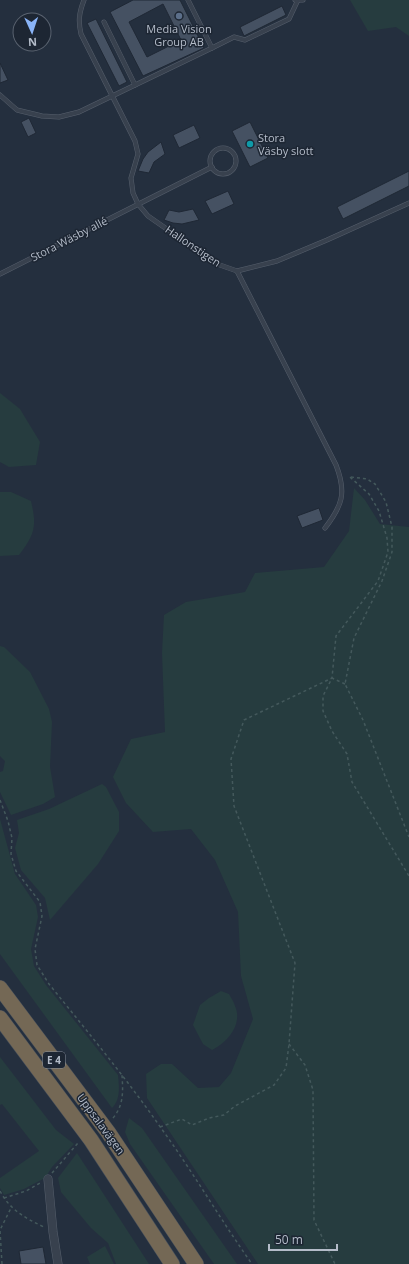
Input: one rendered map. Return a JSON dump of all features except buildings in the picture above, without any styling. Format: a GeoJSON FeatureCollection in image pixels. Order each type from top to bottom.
{"type":"FeatureCollection","features":[{"type":"Feature","properties":{"kind":"highway","name":"Uppsalavägen"},"geometry":{"type":"LineString","coordinates":[[0,988],[108,1132],[196,1264]]}},
{"type":"Feature","properties":{"kind":"highway","name":"Uppsalavägen"},"geometry":{"type":"LineString","coordinates":[[0,1018],[91,1140],[172,1264]]}},
{"type":"Feature","properties":{"kind":"street"},"geometry":{"type":"LineString","coordinates":[[48,1179],[53,1232],[58,1264]]}},
{"type":"Feature","properties":{"kind":"lane","name":"Hallonstigen"},"geometry":{"type":"LineString","coordinates":[[84,0],[79,13],[78,24],[81,34],[135,141],[138,154],[131,178],[133,193],[138,204],[148,216],[217,264],[237,270]]}},
{"type":"Feature","properties":{"kind":"lane"},"geometry":{"type":"LineString","coordinates":[[188,0],[212,48]]}},
{"type":"Feature","properties":{"kind":"lane"},"geometry":{"type":"LineString","coordinates":[[0,95],[17,110],[42,116],[59,117],[79,112],[234,37],[245,40],[289,19],[296,1],[303,0]]}},
{"type":"Feature","properties":{"kind":"lane"},"geometry":{"type":"LineString","coordinates":[[104,22],[136,85]]}},
{"type":"Feature","properties":{"kind":"lane"},"geometry":{"type":"LineString","coordinates":[[218,149],[229,150],[234,155],[235,164],[231,171],[218,173],[212,167],[211,156],[218,149]]}},
{"type":"Feature","properties":{"kind":"lane","name":"Stora Wäsby allé"},"geometry":{"type":"LineString","coordinates":[[0,274],[212,167]]}},
{"type":"Feature","properties":{"kind":"lane"},"geometry":{"type":"LineString","coordinates":[[325,528],[338,511],[342,496],[340,477],[237,270],[278,260],[327,240],[409,203]]}},
{"type":"Feature","properties":{"kind":"path"},"geometry":{"type":"LineString","coordinates":[[340,477],[367,480],[375,484],[386,502],[392,527],[392,552],[382,581],[354,638],[345,684],[363,720],[409,837]]}},
{"type":"Feature","properties":{"kind":"path"},"geometry":{"type":"LineString","coordinates":[[350,477],[369,494],[379,511],[387,538],[388,552],[378,581],[336,636],[332,678],[323,696],[323,711],[332,731],[347,754],[352,782],[409,876]]}},
{"type":"Feature","properties":{"kind":"path"},"geometry":{"type":"LineString","coordinates":[[332,678],[345,684]]}},
{"type":"Feature","properties":{"kind":"path"},"geometry":{"type":"LineString","coordinates":[[160,1127],[182,1119],[192,1125],[209,1118],[224,1115],[235,1106],[274,1085],[286,1068],[295,963],[234,806],[231,759],[244,720],[332,678]]}},
{"type":"Feature","properties":{"kind":"path"},"geometry":{"type":"LineString","coordinates":[[0,800],[8,821],[12,838],[11,854],[16,871],[40,902],[42,916],[35,949],[37,965],[49,984],[122,1075],[160,1127],[187,1165],[221,1220],[252,1264]]}},
{"type":"Feature","properties":{"kind":"path"},"geometry":{"type":"LineString","coordinates":[[289,1044],[305,1064],[313,1090],[314,1220],[335,1264]]}},
{"type":"Feature","properties":{"kind":"path"},"geometry":{"type":"LineString","coordinates":[[112,1119],[120,1110],[123,1095],[122,1075]]}},
{"type":"Feature","properties":{"kind":"path"},"geometry":{"type":"LineString","coordinates":[[0,1191],[11,1208],[28,1220],[53,1232]]}},
{"type":"Feature","properties":{"kind":"path"},"geometry":{"type":"LineString","coordinates":[[2,1264],[0,1230],[11,1208]]}},
{"type":"Feature","properties":{"kind":"green space"},"geometry":{"type":"Polygon","coordinates":[[[350,0],[409,0],[409,36],[396,27],[368,31],[350,0]]]}},
{"type":"Feature","properties":{"kind":"green space"},"geometry":{"type":"Polygon","coordinates":[[[0,393],[20,409],[40,442],[36,465],[9,467],[0,462],[0,393]]]}},
{"type":"Feature","properties":{"kind":"green space"},"geometry":{"type":"Polygon","coordinates":[[[354,488],[365,500],[380,524],[409,527],[409,1264],[258,1264],[147,1098],[146,1074],[161,1064],[172,1064],[198,1088],[219,1087],[231,1073],[253,1019],[241,976],[238,912],[215,860],[191,829],[153,832],[126,803],[113,777],[131,739],[165,732],[162,653],[164,615],[186,602],[245,592],[255,573],[324,567],[349,531],[354,488]]]}},
{"type":"Feature","properties":{"kind":"green space"},"geometry":{"type":"Polygon","coordinates":[[[0,492],[11,492],[31,501],[34,517],[33,530],[19,555],[0,556],[0,492]]]}},
{"type":"Feature","properties":{"kind":"green space"},"geometry":{"type":"Polygon","coordinates":[[[0,646],[4,647],[30,672],[49,709],[52,722],[50,767],[55,797],[43,804],[11,815],[0,792],[0,772],[3,771],[5,761],[0,756],[0,646]]]}},
{"type":"Feature","properties":{"kind":"green space"},"geometry":{"type":"Polygon","coordinates":[[[102,784],[106,787],[119,812],[119,831],[98,864],[50,920],[45,898],[21,870],[15,848],[19,833],[17,820],[49,809],[102,784]]]}},
{"type":"Feature","properties":{"kind":"green space"},"geometry":{"type":"Polygon","coordinates":[[[0,819],[15,874],[36,905],[38,917],[31,949],[34,966],[46,985],[118,1075],[118,1097],[112,1108],[0,954],[0,819]]]}},
{"type":"Feature","properties":{"kind":"green space"},"geometry":{"type":"Polygon","coordinates":[[[221,991],[229,994],[235,1004],[237,1019],[232,1032],[228,1037],[218,1047],[212,1050],[203,1044],[193,1025],[200,1005],[221,991]]]}},
{"type":"Feature","properties":{"kind":"green space"},"geometry":{"type":"Polygon","coordinates":[[[0,1057],[56,1130],[74,1144],[52,1167],[45,1178],[24,1189],[4,1195],[0,1188],[0,1178],[39,1151],[2,1104],[0,1105],[0,1057]]]}},
{"type":"Feature","properties":{"kind":"green space"},"geometry":{"type":"Polygon","coordinates":[[[129,1118],[142,1128],[237,1264],[214,1264],[130,1144],[125,1132],[129,1118]]]}},
{"type":"Feature","properties":{"kind":"green space"},"geometry":{"type":"Polygon","coordinates":[[[77,1153],[149,1264],[116,1264],[108,1243],[91,1228],[61,1192],[58,1178],[77,1153]]]}},
{"type":"Feature","properties":{"kind":"green space"},"geometry":{"type":"Polygon","coordinates":[[[105,1246],[114,1264],[90,1264],[87,1257],[105,1246]]]}},
{"type":"Feature","properties":{"kind":"place","name":"Media Vision Group AB"},"geometry":{"type":"Point","coordinates":[179,16]}},
{"type":"Feature","properties":{"kind":"place","name":"Stora Väsby slott"},"geometry":{"type":"Point","coordinates":[250,144]}}]}
